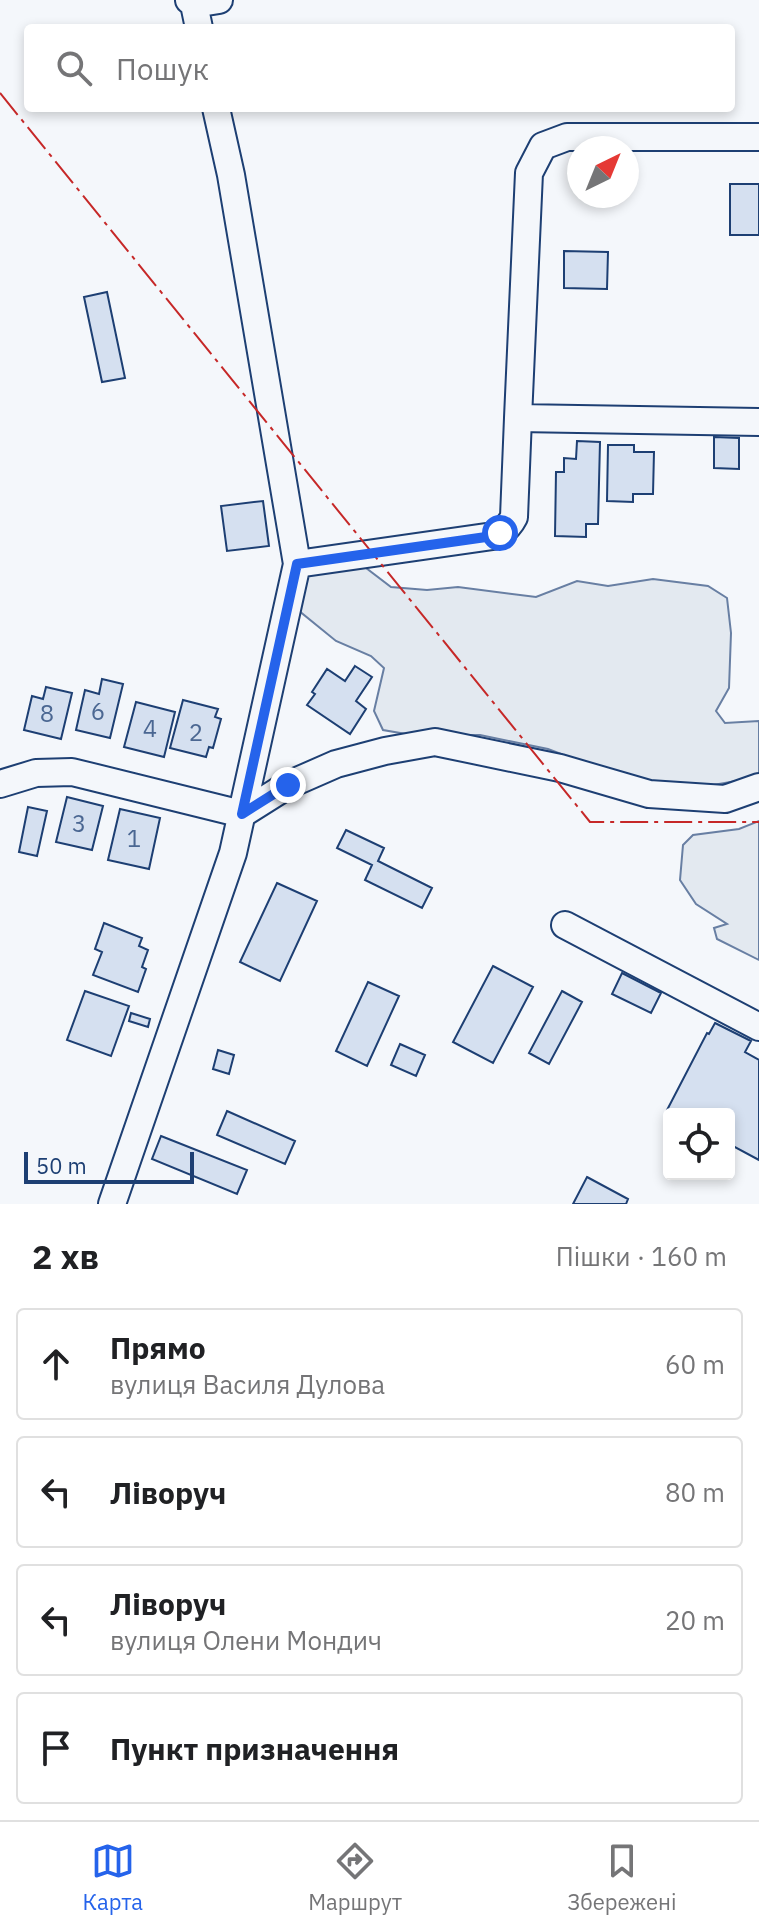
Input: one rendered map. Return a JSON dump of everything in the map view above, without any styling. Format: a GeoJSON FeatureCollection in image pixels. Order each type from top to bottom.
{"type":"FeatureCollection","features":[{"type":"Feature","properties":{"kind":"street"},"geometry":{"type":"LineString","coordinates":[[112,1204],[233,853],[297,564],[231,175],[217,112]]}},
{"type":"Feature","properties":{"kind":"street"},"geometry":{"type":"LineString","coordinates":[[297,564],[493,536],[500,533],[514,517],[529,173],[543,146],[567,137],[759,137]]}},
{"type":"Feature","properties":{"kind":"street"},"geometry":{"type":"LineString","coordinates":[[518,418],[759,422]]}},
{"type":"Feature","properties":{"kind":"street"},"geometry":{"type":"LineString","coordinates":[[0,784],[36,773],[72,772],[242,814],[288,785],[336,764],[435,742],[560,768],[649,794],[725,799],[759,787]]}},
{"type":"Feature","properties":{"kind":"street"},"geometry":{"type":"LineString","coordinates":[[565,925],[759,1027]]}},
{"type":"Feature","properties":{"kind":"shaded area"},"geometry":{"type":"Polygon","coordinates":[[[332,564],[366,568],[391,587],[427,590],[458,587],[536,597],[577,581],[608,586],[653,579],[708,586],[727,598],[731,633],[729,688],[716,711],[725,723],[759,721],[759,777],[696,788],[622,777],[548,749],[480,735],[412,735],[383,730],[374,711],[384,668],[371,656],[336,641],[298,610],[306,573],[332,564]]]}},
{"type":"Feature","properties":{"kind":"shaded area"},"geometry":{"type":"Polygon","coordinates":[[[759,821],[759,960],[717,939],[714,928],[727,924],[696,904],[680,880],[683,845],[693,835],[739,829],[759,821]]]}},
{"type":"Feature","properties":{"kind":"building"},"geometry":{"type":"Polygon","coordinates":[[[730,184],[759,184],[759,235],[730,235],[730,184]]]}},
{"type":"Feature","properties":{"kind":"building"},"geometry":{"type":"Polygon","coordinates":[[[564,251],[608,252],[607,289],[564,288],[564,251]]]}},
{"type":"Feature","properties":{"kind":"building"},"geometry":{"type":"Polygon","coordinates":[[[107,292],[125,378],[102,382],[84,297],[107,292]]]}},
{"type":"Feature","properties":{"kind":"building"},"geometry":{"type":"Polygon","coordinates":[[[714,437],[739,438],[739,469],[714,468],[714,437]]]}},
{"type":"Feature","properties":{"kind":"building"},"geometry":{"type":"Polygon","coordinates":[[[577,441],[600,442],[598,524],[586,524],[586,537],[555,536],[556,472],[564,472],[564,458],[576,459],[577,441]]]}},
{"type":"Feature","properties":{"kind":"building"},"geometry":{"type":"Polygon","coordinates":[[[608,445],[634,445],[634,452],[654,452],[653,494],[633,494],[633,502],[607,501],[608,445]]]}},
{"type":"Feature","properties":{"kind":"building"},"geometry":{"type":"Polygon","coordinates":[[[263,501],[269,546],[227,551],[221,506],[263,501]]]}},
{"type":"Feature","properties":{"kind":"building"},"geometry":{"type":"Polygon","coordinates":[[[355,666],[372,677],[356,701],[366,709],[350,734],[307,705],[327,669],[345,681],[355,666]]]}},
{"type":"Feature","properties":{"kind":"building"},"geometry":{"type":"Polygon","coordinates":[[[102,679],[123,684],[110,738],[76,730],[85,690],[99,694],[102,679]]]}},
{"type":"Feature","properties":{"kind":"building"},"geometry":{"type":"Polygon","coordinates":[[[46,687],[72,693],[61,739],[24,730],[32,696],[43,699],[46,687]]]}},
{"type":"Feature","properties":{"kind":"building"},"geometry":{"type":"Polygon","coordinates":[[[183,700],[218,709],[215,717],[221,719],[213,748],[209,747],[206,757],[170,748],[183,700]]]}},
{"type":"Feature","properties":{"kind":"building"},"geometry":{"type":"Polygon","coordinates":[[[136,702],[175,712],[164,757],[124,747],[136,702]]]}},
{"type":"Feature","properties":{"kind":"building"},"geometry":{"type":"Polygon","coordinates":[[[67,797],[103,806],[92,850],[56,842],[67,797]]]}},
{"type":"Feature","properties":{"kind":"building"},"geometry":{"type":"Polygon","coordinates":[[[28,807],[47,811],[37,856],[19,852],[28,807]]]}},
{"type":"Feature","properties":{"kind":"building"},"geometry":{"type":"Polygon","coordinates":[[[120,809],[160,818],[149,869],[108,860],[120,809]]]}},
{"type":"Feature","properties":{"kind":"building"},"geometry":{"type":"Polygon","coordinates":[[[346,830],[384,848],[378,861],[432,888],[422,908],[365,880],[372,865],[337,848],[346,830]]]}},
{"type":"Feature","properties":{"kind":"building"},"geometry":{"type":"Polygon","coordinates":[[[277,883],[317,901],[280,981],[240,962],[277,883]]]}},
{"type":"Feature","properties":{"kind":"building"},"geometry":{"type":"Polygon","coordinates":[[[104,923],[142,938],[139,946],[148,950],[142,967],[146,969],[138,992],[93,975],[102,952],[95,949],[104,923]]]}},
{"type":"Feature","properties":{"kind":"building"},"geometry":{"type":"Polygon","coordinates":[[[493,966],[533,987],[493,1063],[453,1042],[493,966]]]}},
{"type":"Feature","properties":{"kind":"building"},"geometry":{"type":"Polygon","coordinates":[[[622,973],[661,993],[651,1013],[612,994],[622,973]]]}},
{"type":"Feature","properties":{"kind":"building"},"geometry":{"type":"Polygon","coordinates":[[[368,982],[399,996],[367,1066],[336,1051],[368,982]]]}},
{"type":"Feature","properties":{"kind":"building"},"geometry":{"type":"Polygon","coordinates":[[[85,991],[129,1006],[111,1056],[67,1040],[85,991]]]}},
{"type":"Feature","properties":{"kind":"building"},"geometry":{"type":"Polygon","coordinates":[[[562,991],[582,1002],[549,1064],[529,1053],[562,991]]]}},
{"type":"Feature","properties":{"kind":"building"},"geometry":{"type":"Polygon","coordinates":[[[131,1013],[150,1019],[148,1027],[129,1021],[131,1013]]]}},
{"type":"Feature","properties":{"kind":"building"},"geometry":{"type":"Polygon","coordinates":[[[715,1023],[751,1041],[745,1052],[759,1060],[759,1160],[735,1147],[735,1108],[668,1108],[715,1023]]]}},
{"type":"Feature","properties":{"kind":"building"},"geometry":{"type":"Polygon","coordinates":[[[400,1044],[425,1055],[416,1076],[391,1065],[400,1044]]]}},
{"type":"Feature","properties":{"kind":"building"},"geometry":{"type":"Polygon","coordinates":[[[218,1050],[234,1055],[229,1074],[213,1069],[218,1050]]]}},
{"type":"Feature","properties":{"kind":"building"},"geometry":{"type":"Polygon","coordinates":[[[227,1111],[295,1141],[285,1164],[217,1135],[227,1111]]]}},
{"type":"Feature","properties":{"kind":"building"},"geometry":{"type":"Polygon","coordinates":[[[161,1136],[247,1170],[237,1194],[152,1159],[161,1136]]]}},
{"type":"Feature","properties":{"kind":"building"},"geometry":{"type":"Polygon","coordinates":[[[587,1177],[628,1199],[626,1204],[573,1204],[587,1177]]]}},
{"type":"Feature","properties":{"kind":"power"},"geometry":{"type":"LineString","coordinates":[[0,93],[590,822],[759,822]]}},
{"type":"Feature","properties":{"kind":"route"},"geometry":{"type":"LineString","coordinates":[[288,785],[242,814],[297,564],[500,533]]}}]}
